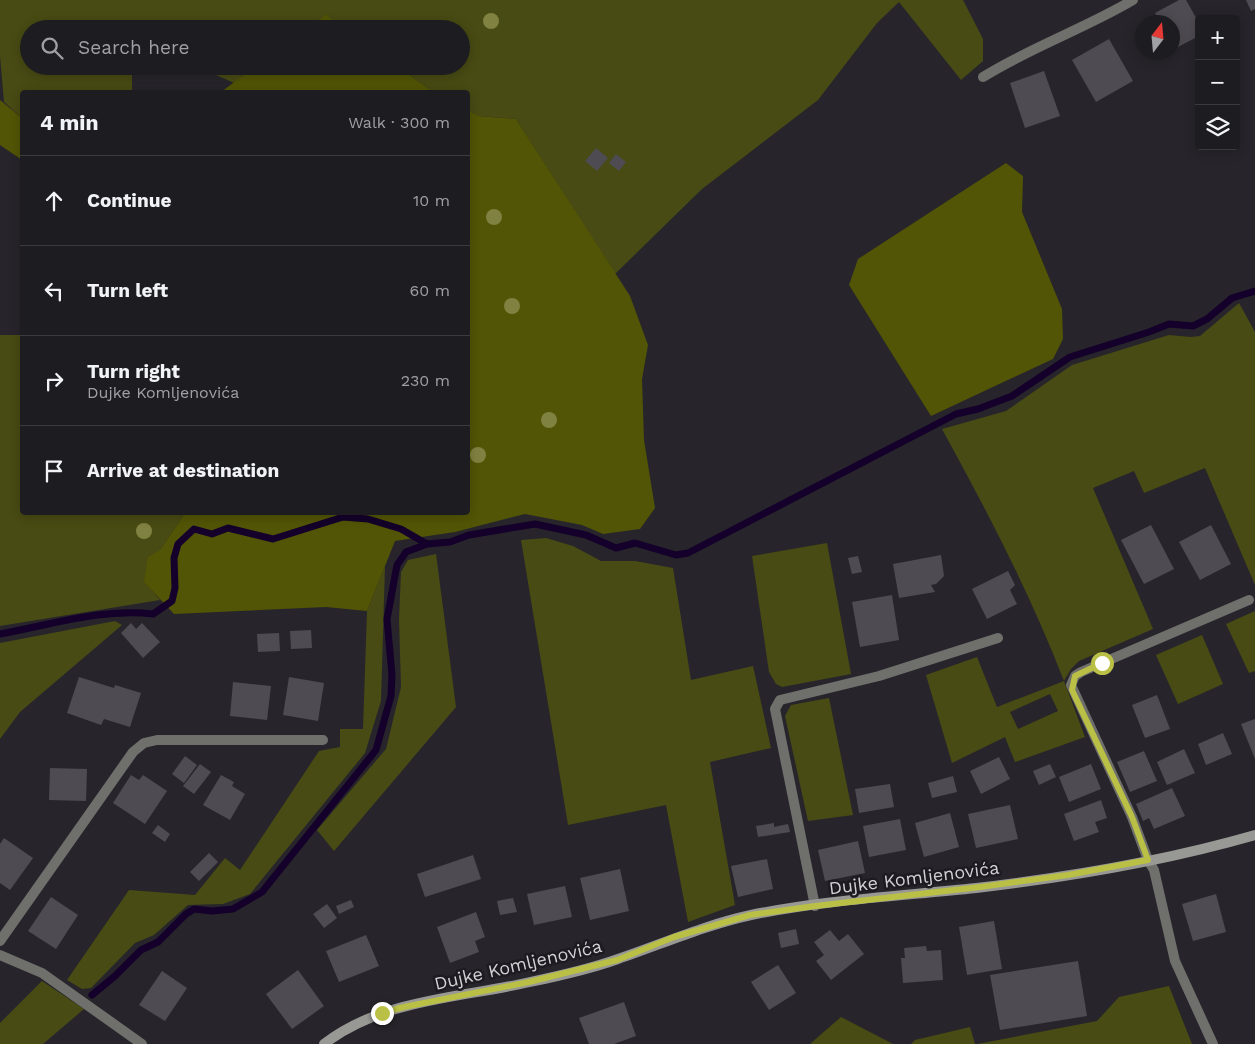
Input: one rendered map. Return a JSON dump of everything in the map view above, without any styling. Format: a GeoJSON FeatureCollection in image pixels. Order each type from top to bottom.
{"type":"FeatureCollection","features":[{"type":"Feature","properties":{"kind":"street"},"geometry":{"type":"LineString","coordinates":[[984,77],[1014,58],[1108,14],[1133,0]]}},
{"type":"Feature","properties":{"kind":"street"},"geometry":{"type":"LineString","coordinates":[[1213,1044],[1175,962],[1154,870],[1148,860],[1132,817],[1072,690],[1072,681],[1081,672],[1250,600]]}},
{"type":"Feature","properties":{"kind":"street"},"geometry":{"type":"LineString","coordinates":[[815,906],[775,709],[776,704],[780,700],[919,664],[998,638]]}},
{"type":"Feature","properties":{"kind":"street"},"geometry":{"type":"LineString","coordinates":[[0,941],[133,752],[144,743],[168,740],[323,740]]}},
{"type":"Feature","properties":{"kind":"street","name":"Dujke Komljenovića"},"geometry":{"type":"LineString","coordinates":[[324,1044],[341,1031],[362,1021],[404,1007],[529,982],[617,960],[674,937],[750,915],[1068,875],[1148,860],[1255,835]]}},
{"type":"Feature","properties":{"kind":"street"},"geometry":{"type":"LineString","coordinates":[[0,955],[42,973],[142,1044]]}},
{"type":"Feature","properties":{"kind":"shaded area"},"geometry":{"type":"Polygon","coordinates":[[[0,0],[963,0],[983,39],[983,61],[961,80],[899,2],[877,23],[818,100],[702,189],[615,274],[516,119],[479,116],[470,111],[470,90],[430,90],[409,75],[470,75],[470,20],[334,20],[326,14],[318,20],[20,20],[20,75],[132,75],[132,90],[20,90],[20,116],[4,102],[0,56],[0,0]]]}},
{"type":"Feature","properties":{"kind":"shaded area"},"geometry":{"type":"Polygon","coordinates":[[[326,14],[334,20],[318,20],[326,14]]]}},
{"type":"Feature","properties":{"kind":"shaded area"},"geometry":{"type":"Polygon","coordinates":[[[216,75],[244,75],[234,83],[216,75]]]}},
{"type":"Feature","properties":{"kind":"shaded area"},"geometry":{"type":"Polygon","coordinates":[[[244,75],[409,75],[430,90],[224,90],[244,75]]]}},
{"type":"Feature","properties":{"kind":"shaded area"},"geometry":{"type":"Polygon","coordinates":[[[0,100],[20,116],[20,159],[0,145],[0,100]]]}},
{"type":"Feature","properties":{"kind":"shaded area"},"geometry":{"type":"Polygon","coordinates":[[[470,111],[479,116],[516,119],[630,296],[648,345],[642,379],[644,440],[655,508],[640,529],[603,534],[582,525],[525,514],[455,532],[395,541],[367,611],[326,607],[174,614],[144,582],[148,557],[160,550],[184,515],[470,515],[470,111]]]}},
{"type":"Feature","properties":{"kind":"shaded area"},"geometry":{"type":"Polygon","coordinates":[[[1006,163],[1023,176],[1022,212],[1062,309],[1063,339],[1053,359],[931,416],[849,285],[858,259],[1006,163]]]}},
{"type":"Feature","properties":{"kind":"shaded area"},"geometry":{"type":"Polygon","coordinates":[[[1239,303],[1255,332],[1255,585],[1205,468],[1144,493],[1134,471],[1093,488],[1153,629],[1079,661],[1071,669],[1064,681],[1037,616],[1007,553],[942,429],[1006,411],[1072,365],[1169,335],[1200,336],[1239,303]]]}},
{"type":"Feature","properties":{"kind":"shaded area"},"geometry":{"type":"Polygon","coordinates":[[[0,335],[20,335],[20,515],[184,515],[160,550],[145,582],[160,600],[0,626],[0,335]]]}},
{"type":"Feature","properties":{"kind":"shaded area"},"geometry":{"type":"Polygon","coordinates":[[[546,538],[573,546],[601,561],[635,561],[673,568],[691,680],[753,666],[771,748],[710,762],[735,905],[688,922],[666,805],[568,825],[521,540],[546,538]]]}},
{"type":"Feature","properties":{"kind":"shaded area"},"geometry":{"type":"Polygon","coordinates":[[[827,543],[851,674],[782,687],[776,684],[769,672],[752,556],[827,543]]]}},
{"type":"Feature","properties":{"kind":"shaded area"},"geometry":{"type":"Polygon","coordinates":[[[436,554],[456,707],[334,851],[317,830],[386,749],[401,687],[399,619],[401,572],[408,560],[436,554]]]}},
{"type":"Feature","properties":{"kind":"shaded area"},"geometry":{"type":"Polygon","coordinates":[[[385,566],[381,701],[365,753],[250,894],[223,904],[188,905],[154,935],[135,943],[91,988],[82,989],[67,980],[129,890],[195,895],[225,858],[240,870],[319,751],[340,747],[340,729],[363,729],[367,611],[385,566]]]}},
{"type":"Feature","properties":{"kind":"shaded area"},"geometry":{"type":"Polygon","coordinates":[[[1255,611],[1255,671],[1249,673],[1226,624],[1255,611]]]}},
{"type":"Feature","properties":{"kind":"shaded area"},"geometry":{"type":"Polygon","coordinates":[[[115,621],[122,625],[20,712],[0,739],[0,643],[115,621]]]}},
{"type":"Feature","properties":{"kind":"shaded area"},"geometry":{"type":"Polygon","coordinates":[[[1202,635],[1223,684],[1178,704],[1156,655],[1202,635]]]}},
{"type":"Feature","properties":{"kind":"shaded area"},"geometry":{"type":"Polygon","coordinates":[[[977,657],[997,707],[1064,681],[1085,737],[1015,762],[1005,737],[952,763],[926,675],[977,657]],[[1050,694],[1010,712],[1018,729],[1058,711],[1050,694]]]}},
{"type":"Feature","properties":{"kind":"shaded area"},"geometry":{"type":"Polygon","coordinates":[[[829,698],[853,815],[808,821],[785,716],[791,705],[829,698]]]}},
{"type":"Feature","properties":{"kind":"shaded area"},"geometry":{"type":"Polygon","coordinates":[[[42,981],[84,1009],[43,1044],[0,1044],[0,1023],[42,981]]]}},
{"type":"Feature","properties":{"kind":"shaded area"},"geometry":{"type":"Polygon","coordinates":[[[1169,986],[1192,1044],[977,1044],[1097,1021],[1119,997],[1169,986]]]}},
{"type":"Feature","properties":{"kind":"shaded area"},"geometry":{"type":"Polygon","coordinates":[[[841,1017],[893,1044],[810,1044],[841,1017]]]}},
{"type":"Feature","properties":{"kind":"shaded area"},"geometry":{"type":"Polygon","coordinates":[[[970,1027],[975,1044],[911,1044],[915,1040],[970,1027]]]}},
{"type":"Feature","properties":{"kind":"building"},"geometry":{"type":"Polygon","coordinates":[[[1179,0],[1186,0],[1195,16],[1195,38],[1180,46],[1180,15],[1156,15],[1155,13],[1179,0]]]}},
{"type":"Feature","properties":{"kind":"building"},"geometry":{"type":"Polygon","coordinates":[[[1246,0],[1255,0],[1255,9],[1251,11],[1246,0]]]}},
{"type":"Feature","properties":{"kind":"building"},"geometry":{"type":"Polygon","coordinates":[[[1109,39],[1133,81],[1096,102],[1072,60],[1109,39]]]}},
{"type":"Feature","properties":{"kind":"building"},"geometry":{"type":"Polygon","coordinates":[[[1044,71],[1060,116],[1025,128],[1010,83],[1044,71]]]}},
{"type":"Feature","properties":{"kind":"building"},"geometry":{"type":"Polygon","coordinates":[[[596,148],[608,158],[597,171],[585,161],[596,148]]]}},
{"type":"Feature","properties":{"kind":"building"},"geometry":{"type":"Polygon","coordinates":[[[616,154],[626,162],[619,171],[609,163],[616,154]]]}},
{"type":"Feature","properties":{"kind":"building"},"geometry":{"type":"Polygon","coordinates":[[[1151,525],[1174,569],[1144,584],[1121,540],[1151,525]]]}},
{"type":"Feature","properties":{"kind":"building"},"geometry":{"type":"Polygon","coordinates":[[[1211,525],[1231,564],[1200,580],[1179,542],[1211,525]]]}},
{"type":"Feature","properties":{"kind":"building"},"geometry":{"type":"Polygon","coordinates":[[[941,555],[944,576],[936,584],[931,585],[935,592],[899,598],[893,564],[941,555]]]}},
{"type":"Feature","properties":{"kind":"building"},"geometry":{"type":"Polygon","coordinates":[[[858,556],[862,572],[852,574],[848,558],[858,556]]]}},
{"type":"Feature","properties":{"kind":"building"},"geometry":{"type":"Polygon","coordinates":[[[1008,571],[1015,585],[1010,590],[1017,604],[987,619],[972,589],[1008,571]]]}},
{"type":"Feature","properties":{"kind":"building"},"geometry":{"type":"Polygon","coordinates":[[[892,595],[899,640],[860,647],[852,602],[892,595]]]}},
{"type":"Feature","properties":{"kind":"building"},"geometry":{"type":"Polygon","coordinates":[[[131,623],[136,629],[142,623],[160,642],[143,658],[121,633],[131,623]]]}},
{"type":"Feature","properties":{"kind":"building"},"geometry":{"type":"Polygon","coordinates":[[[311,630],[312,648],[291,649],[290,631],[311,630]]]}},
{"type":"Feature","properties":{"kind":"building"},"geometry":{"type":"Polygon","coordinates":[[[279,633],[280,651],[258,652],[257,634],[279,633]]]}},
{"type":"Feature","properties":{"kind":"building"},"geometry":{"type":"Polygon","coordinates":[[[79,677],[114,688],[115,685],[141,693],[130,727],[104,719],[101,725],[67,713],[79,677]]]}},
{"type":"Feature","properties":{"kind":"building"},"geometry":{"type":"Polygon","coordinates":[[[289,677],[324,683],[318,721],[283,715],[289,677]]]}},
{"type":"Feature","properties":{"kind":"building"},"geometry":{"type":"Polygon","coordinates":[[[233,682],[271,686],[267,720],[230,716],[233,682]]]}},
{"type":"Feature","properties":{"kind":"building"},"geometry":{"type":"Polygon","coordinates":[[[1157,695],[1170,729],[1145,738],[1132,705],[1157,695]]]}},
{"type":"Feature","properties":{"kind":"building"},"geometry":{"type":"Polygon","coordinates":[[[1255,719],[1255,759],[1241,724],[1255,719]]]}},
{"type":"Feature","properties":{"kind":"building"},"geometry":{"type":"Polygon","coordinates":[[[1223,733],[1232,754],[1206,765],[1198,744],[1223,733]]]}},
{"type":"Feature","properties":{"kind":"building"},"geometry":{"type":"Polygon","coordinates":[[[1184,749],[1195,773],[1167,785],[1157,762],[1184,749]]]}},
{"type":"Feature","properties":{"kind":"building"},"geometry":{"type":"Polygon","coordinates":[[[1144,751],[1157,781],[1130,792],[1117,762],[1144,751]]]}},
{"type":"Feature","properties":{"kind":"building"},"geometry":{"type":"Polygon","coordinates":[[[185,756],[197,765],[184,783],[172,774],[185,756]]]}},
{"type":"Feature","properties":{"kind":"building"},"geometry":{"type":"Polygon","coordinates":[[[999,757],[1010,779],[981,794],[970,771],[999,757]]]}},
{"type":"Feature","properties":{"kind":"building"},"geometry":{"type":"Polygon","coordinates":[[[200,764],[211,772],[194,794],[183,786],[200,764]]]}},
{"type":"Feature","properties":{"kind":"building"},"geometry":{"type":"Polygon","coordinates":[[[1050,764],[1056,777],[1039,785],[1033,771],[1050,764]]]}},
{"type":"Feature","properties":{"kind":"building"},"geometry":{"type":"Polygon","coordinates":[[[1091,764],[1101,789],[1069,802],[1059,777],[1091,764]]]}},
{"type":"Feature","properties":{"kind":"building"},"geometry":{"type":"Polygon","coordinates":[[[50,768],[87,769],[86,801],[49,800],[50,768]]]}},
{"type":"Feature","properties":{"kind":"building"},"geometry":{"type":"Polygon","coordinates":[[[131,775],[139,780],[143,775],[167,791],[145,824],[113,803],[131,775]]]}},
{"type":"Feature","properties":{"kind":"building"},"geometry":{"type":"Polygon","coordinates":[[[221,775],[234,782],[232,786],[245,794],[230,820],[203,805],[221,775]]]}},
{"type":"Feature","properties":{"kind":"building"},"geometry":{"type":"Polygon","coordinates":[[[953,776],[957,792],[932,798],[928,783],[953,776]]]}},
{"type":"Feature","properties":{"kind":"building"},"geometry":{"type":"Polygon","coordinates":[[[890,784],[894,807],[859,813],[855,789],[890,784]]]}},
{"type":"Feature","properties":{"kind":"building"},"geometry":{"type":"Polygon","coordinates":[[[1172,788],[1185,816],[1154,829],[1149,818],[1143,821],[1136,804],[1172,788]]]}},
{"type":"Feature","properties":{"kind":"building"},"geometry":{"type":"Polygon","coordinates":[[[1101,800],[1107,818],[1095,822],[1099,832],[1074,841],[1064,814],[1101,800]]]}},
{"type":"Feature","properties":{"kind":"building"},"geometry":{"type":"Polygon","coordinates":[[[1010,805],[1018,839],[976,848],[968,814],[1010,805]]]}},
{"type":"Feature","properties":{"kind":"building"},"geometry":{"type":"Polygon","coordinates":[[[950,813],[959,847],[924,857],[915,823],[950,813]]]}},
{"type":"Feature","properties":{"kind":"building"},"geometry":{"type":"Polygon","coordinates":[[[900,819],[906,850],[869,857],[863,826],[900,819]]]}},
{"type":"Feature","properties":{"kind":"building"},"geometry":{"type":"Polygon","coordinates":[[[774,823],[774,827],[788,824],[790,832],[758,837],[756,826],[774,823]]]}},
{"type":"Feature","properties":{"kind":"building"},"geometry":{"type":"Polygon","coordinates":[[[158,825],[170,834],[165,842],[152,833],[158,825]]]}},
{"type":"Feature","properties":{"kind":"building"},"geometry":{"type":"Polygon","coordinates":[[[4,838],[33,858],[10,890],[0,883],[0,844],[4,838]]]}},
{"type":"Feature","properties":{"kind":"building"},"geometry":{"type":"Polygon","coordinates":[[[858,841],[865,873],[825,881],[818,850],[858,841]]]}},
{"type":"Feature","properties":{"kind":"building"},"geometry":{"type":"Polygon","coordinates":[[[209,853],[218,862],[199,881],[190,872],[209,853]]]}},
{"type":"Feature","properties":{"kind":"building"},"geometry":{"type":"Polygon","coordinates":[[[473,855],[481,879],[425,897],[417,874],[473,855]]]}},
{"type":"Feature","properties":{"kind":"building"},"geometry":{"type":"Polygon","coordinates":[[[767,859],[773,889],[738,897],[731,866],[767,859]]]}},
{"type":"Feature","properties":{"kind":"building"},"geometry":{"type":"Polygon","coordinates":[[[620,869],[629,911],[590,920],[580,878],[620,869]]]}},
{"type":"Feature","properties":{"kind":"building"},"geometry":{"type":"Polygon","coordinates":[[[565,886],[572,917],[534,925],[527,894],[565,886]]]}},
{"type":"Feature","properties":{"kind":"building"},"geometry":{"type":"Polygon","coordinates":[[[1216,894],[1226,932],[1193,941],[1182,904],[1216,894]]]}},
{"type":"Feature","properties":{"kind":"building"},"geometry":{"type":"Polygon","coordinates":[[[51,897],[78,915],[56,949],[28,931],[51,897]]]}},
{"type":"Feature","properties":{"kind":"building"},"geometry":{"type":"Polygon","coordinates":[[[513,898],[517,912],[500,915],[497,901],[513,898]]]}},
{"type":"Feature","properties":{"kind":"building"},"geometry":{"type":"Polygon","coordinates":[[[351,900],[354,907],[339,914],[336,906],[351,900]]]}},
{"type":"Feature","properties":{"kind":"building"},"geometry":{"type":"Polygon","coordinates":[[[327,904],[337,918],[324,928],[313,914],[327,904]]]}},
{"type":"Feature","properties":{"kind":"building"},"geometry":{"type":"Polygon","coordinates":[[[476,912],[485,937],[475,941],[479,952],[450,963],[437,927],[476,912]]]}},
{"type":"Feature","properties":{"kind":"building"},"geometry":{"type":"Polygon","coordinates":[[[994,921],[1002,969],[967,975],[959,927],[994,921]]]}},
{"type":"Feature","properties":{"kind":"building"},"geometry":{"type":"Polygon","coordinates":[[[796,929],[799,944],[781,948],[778,933],[796,929]]]}},
{"type":"Feature","properties":{"kind":"building"},"geometry":{"type":"Polygon","coordinates":[[[830,930],[839,941],[848,934],[864,954],[831,980],[816,961],[824,955],[814,942],[830,930]]]}},
{"type":"Feature","properties":{"kind":"building"},"geometry":{"type":"Polygon","coordinates":[[[366,935],[379,966],[339,982],[326,951],[366,935]]]}},
{"type":"Feature","properties":{"kind":"building"},"geometry":{"type":"Polygon","coordinates":[[[926,946],[927,951],[941,950],[943,980],[903,983],[901,958],[905,958],[904,948],[926,946]]]}},
{"type":"Feature","properties":{"kind":"building"},"geometry":{"type":"Polygon","coordinates":[[[1078,961],[1087,1016],[1000,1030],[990,975],[1078,961]]]}},
{"type":"Feature","properties":{"kind":"building"},"geometry":{"type":"Polygon","coordinates":[[[778,965],[796,993],[769,1010],[751,982],[778,965]]]}},
{"type":"Feature","properties":{"kind":"building"},"geometry":{"type":"Polygon","coordinates":[[[298,970],[324,1006],[292,1029],[266,994],[298,970]]]}},
{"type":"Feature","properties":{"kind":"building"},"geometry":{"type":"Polygon","coordinates":[[[162,971],[187,988],[165,1021],[139,1005],[162,971]]]}},
{"type":"Feature","properties":{"kind":"building"},"geometry":{"type":"Polygon","coordinates":[[[624,1002],[636,1036],[614,1044],[589,1044],[579,1018],[624,1002]]]}},
{"type":"Feature","properties":{"kind":"waterway"},"geometry":{"type":"LineString","coordinates":[[0,634],[95,615],[115,613],[153,614],[172,601],[175,588],[174,558],[178,544],[194,529],[212,534],[228,528],[273,539],[343,517],[368,519],[401,529],[427,544],[450,542],[469,535],[535,524],[586,535],[616,548],[635,543],[676,555],[688,553],[956,414],[978,409],[1012,396],[1070,357],[1169,324],[1193,326],[1207,319],[1232,298],[1255,291]]}},
{"type":"Feature","properties":{"kind":"waterway"},"geometry":{"type":"LineString","coordinates":[[92,995],[115,976],[141,950],[158,942],[186,914],[194,909],[212,911],[233,909],[262,892],[376,750],[391,696],[392,675],[387,619],[397,565],[406,552],[427,544]]}},
{"type":"Feature","properties":{"kind":"route"},"geometry":{"type":"LineString","coordinates":[[382,1013],[529,982],[617,960],[674,937],[750,915],[1068,875],[1148,860],[1132,817],[1072,690],[1071,685],[1075,676],[1102,663]]}}]}
